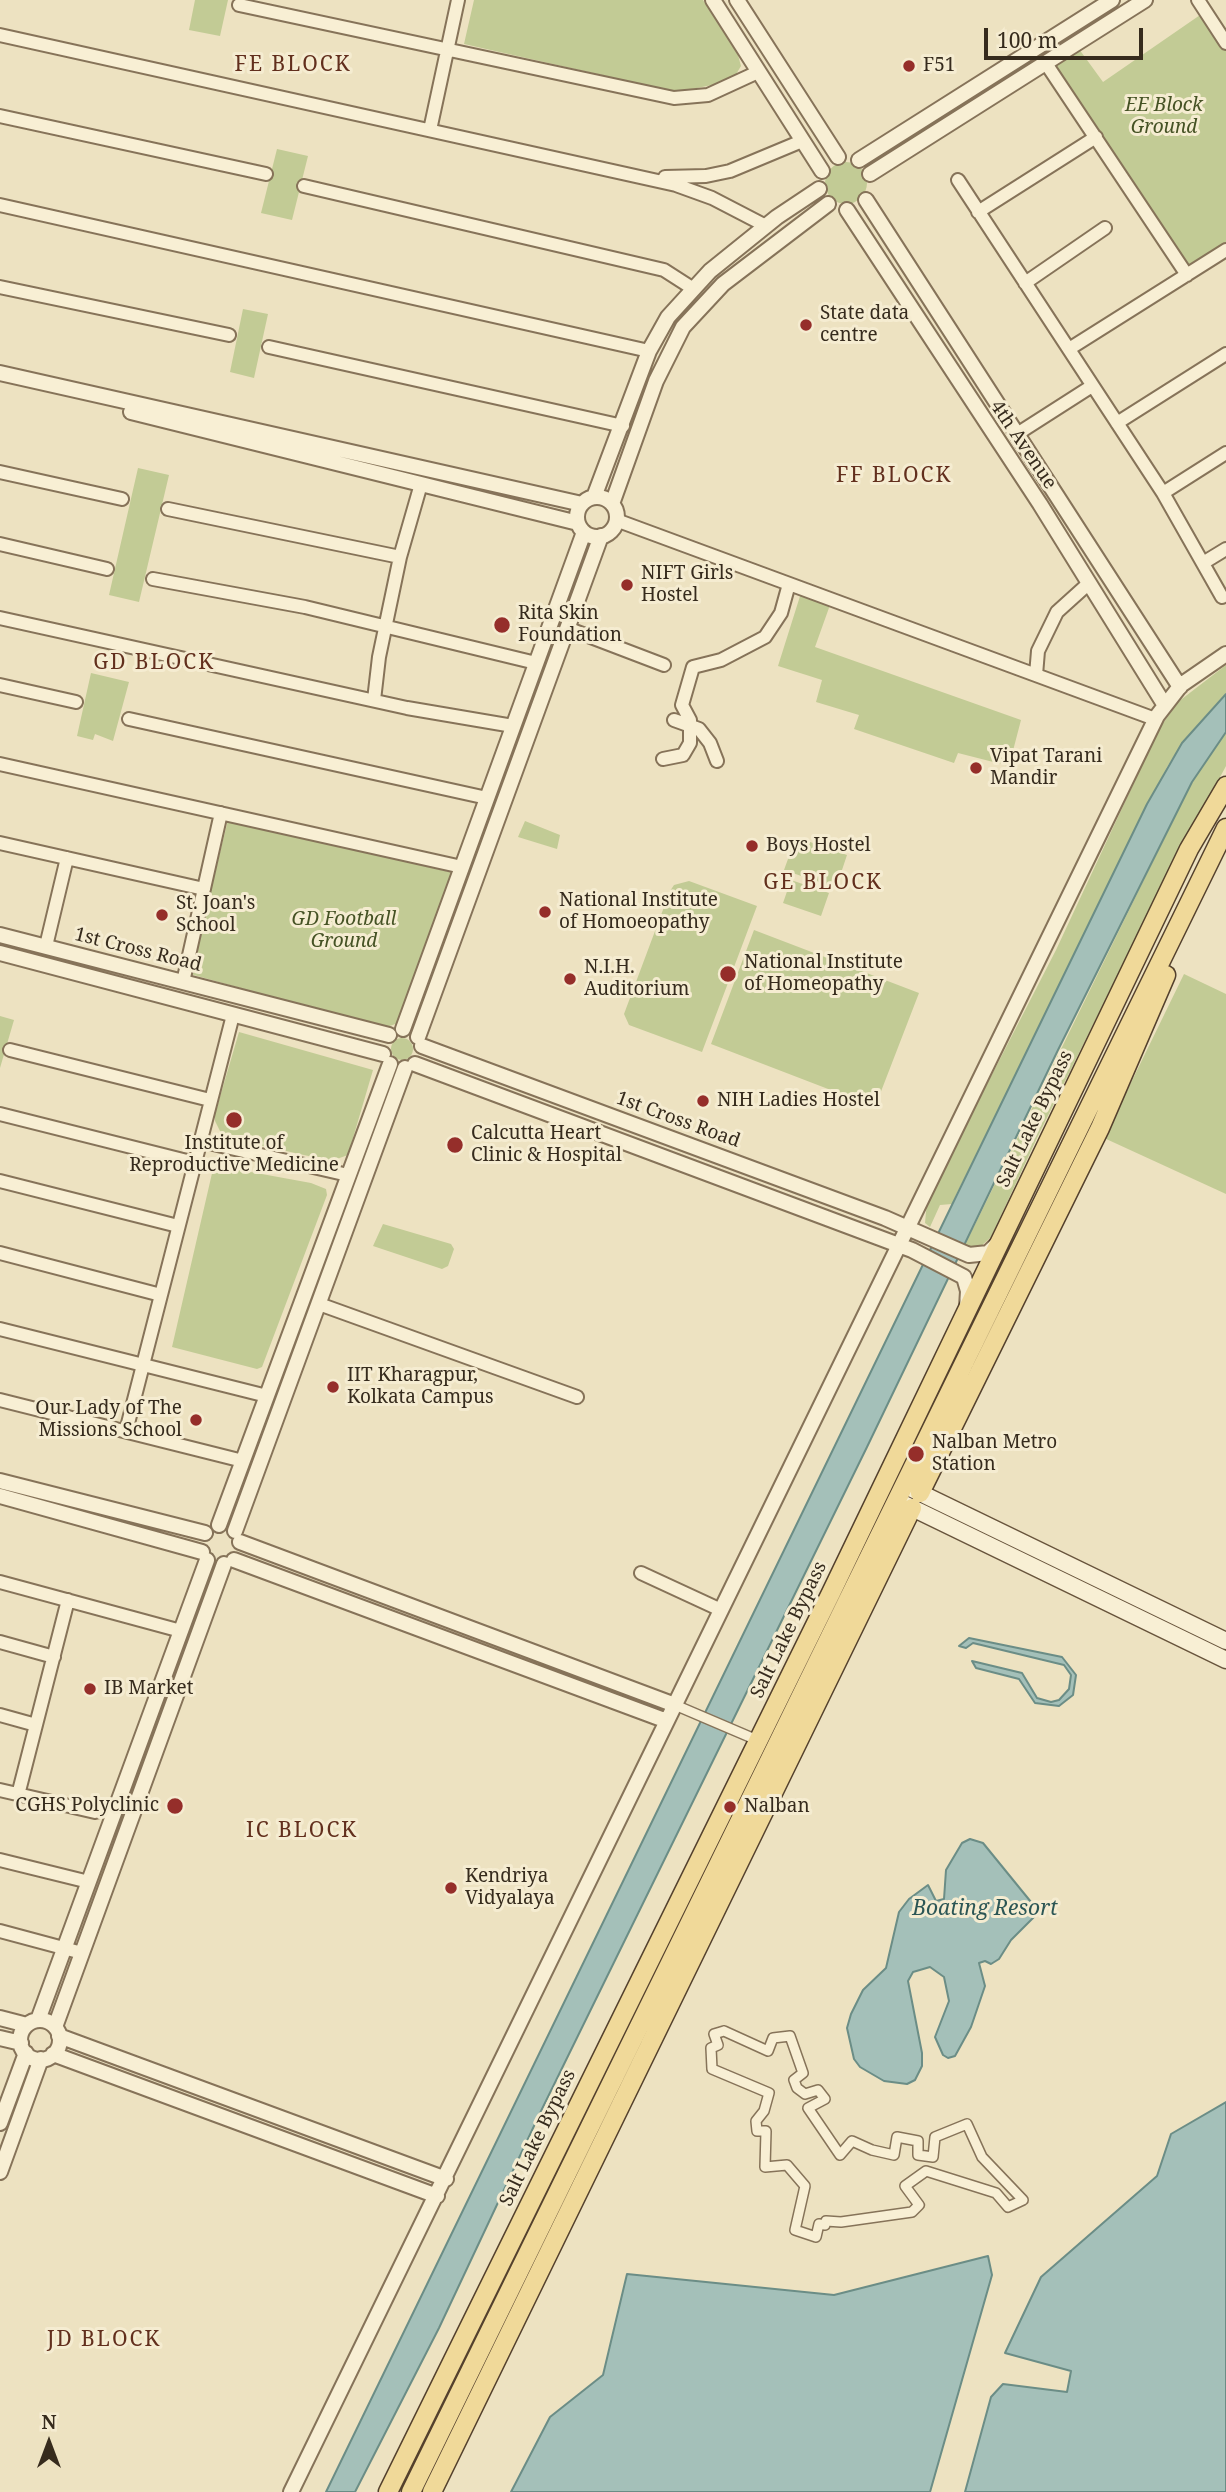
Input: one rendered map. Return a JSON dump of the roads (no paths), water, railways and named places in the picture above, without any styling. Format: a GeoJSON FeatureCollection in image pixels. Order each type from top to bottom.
{"type":"FeatureCollection","features":[{"type":"Feature","properties":{"kind":"main road","name":"Salt Lake Bypass"},"geometry":{"type":"LineString","coordinates":[[388,2492],[757,1741],[1203,820],[1226,786]]}},
{"type":"Feature","properties":{"kind":"main road","name":"Salt Lake Bypass"},"geometry":{"type":"LineString","coordinates":[[908,1496],[980,1370],[1118,1087],[1172,950],[1178,924],[1226,828]]}},
{"type":"Feature","properties":{"kind":"main road","name":"Salt Lake Bypass"},"geometry":{"type":"LineString","coordinates":[[432,2492],[782,1754],[908,1496],[974,1342],[1088,1107],[1226,852]]}},
{"type":"Feature","properties":{"kind":"main road"},"geometry":{"type":"LineString","coordinates":[[1146,941],[1172,950]]}},
{"type":"Feature","properties":{"kind":"main road"},"geometry":{"type":"LineString","coordinates":[[1088,1107],[1118,1087]]}},
{"type":"Feature","properties":{"kind":"main road"},"geometry":{"type":"LineString","coordinates":[[974,1342],[980,1370]]}},
{"type":"Feature","properties":{"kind":"main road"},"geometry":{"type":"LineString","coordinates":[[908,1496],[1226,1641]]}},
{"type":"Feature","properties":{"kind":"main road"},"geometry":{"type":"LineString","coordinates":[[908,1496],[1226,1660]]}},
{"type":"Feature","properties":{"kind":"main road"},"geometry":{"type":"LineString","coordinates":[[757,1741],[782,1754]]}},
{"type":"Feature","properties":{"kind":"main road","name":"Salt Lake Bypass"},"geometry":{"type":"LineString","coordinates":[[411,2492],[782,1754]]}},
{"type":"Feature","properties":{"kind":"street"},"geometry":{"type":"LineString","coordinates":[[430,130],[458,0]]}},
{"type":"Feature","properties":{"kind":"street"},"geometry":{"type":"LineString","coordinates":[[713,0],[822,171]]}},
{"type":"Feature","properties":{"kind":"street"},"geometry":{"type":"LineString","coordinates":[[859,160],[870,174],[871,192],[866,200],[847,210],[828,204],[819,189],[822,171],[838,158],[859,160],[994,72],[1112,0]]}},
{"type":"Feature","properties":{"kind":"street"},"geometry":{"type":"LineString","coordinates":[[870,174],[1047,65],[1145,0]]}},
{"type":"Feature","properties":{"kind":"street"},"geometry":{"type":"LineString","coordinates":[[1198,0],[1226,43]]}},
{"type":"Feature","properties":{"kind":"street"},"geometry":{"type":"LineString","coordinates":[[724,17],[739,3],[838,158]]}},
{"type":"Feature","properties":{"kind":"street"},"geometry":{"type":"LineString","coordinates":[[239,5],[674,98],[708,95],[758,72]]}},
{"type":"Feature","properties":{"kind":"street"},"geometry":{"type":"LineString","coordinates":[[0,35],[676,185],[712,198],[766,226]]}},
{"type":"Feature","properties":{"kind":"street"},"geometry":{"type":"LineString","coordinates":[[1047,65],[1187,275]]}},
{"type":"Feature","properties":{"kind":"street"},"geometry":{"type":"LineString","coordinates":[[994,72],[1006,90]]}},
{"type":"Feature","properties":{"kind":"street"},"geometry":{"type":"LineString","coordinates":[[0,116],[266,174]]}},
{"type":"Feature","properties":{"kind":"street"},"geometry":{"type":"LineString","coordinates":[[978,212],[1096,137]]}},
{"type":"Feature","properties":{"kind":"street"},"geometry":{"type":"LineString","coordinates":[[639,176],[718,174],[755,162],[802,141]]}},
{"type":"Feature","properties":{"kind":"street"},"geometry":{"type":"LineString","coordinates":[[958,180],[1163,493],[1222,597]]}},
{"type":"Feature","properties":{"kind":"street"},"geometry":{"type":"LineString","coordinates":[[304,186],[654,268],[673,274],[692,288]]}},
{"type":"Feature","properties":{"kind":"street"},"geometry":{"type":"LineString","coordinates":[[0,2123],[23,2048],[21,2034],[32,2023],[65,1948],[181,1631],[205,1556],[201,1539],[205,1533],[219,1525],[348,1175],[387,1059],[383,1043],[396,1032],[462,867],[530,681],[581,527],[578,511],[588,501],[623,425],[649,351],[668,317],[692,288],[766,226],[819,189]]}},
{"type":"Feature","properties":{"kind":"street","name":"4th Avenue"},"geometry":{"type":"LineString","coordinates":[[866,200],[1180,687]]}},
{"type":"Feature","properties":{"kind":"street"},"geometry":{"type":"LineString","coordinates":[[612,504],[661,369],[683,327],[723,284],[788,231],[828,204]]}},
{"type":"Feature","properties":{"kind":"street"},"geometry":{"type":"LineString","coordinates":[[0,205],[649,351]]}},
{"type":"Feature","properties":{"kind":"street","name":"4th Avenue"},"geometry":{"type":"LineString","coordinates":[[847,210],[1040,504],[1164,704]]}},
{"type":"Feature","properties":{"kind":"street"},"geometry":{"type":"LineString","coordinates":[[1025,283],[1105,228]]}},
{"type":"Feature","properties":{"kind":"street"},"geometry":{"type":"LineString","coordinates":[[1069,349],[1226,250]]}},
{"type":"Feature","properties":{"kind":"street"},"geometry":{"type":"LineString","coordinates":[[0,287],[229,335]]}},
{"type":"Feature","properties":{"kind":"street"},"geometry":{"type":"LineString","coordinates":[[269,347],[623,425]]}},
{"type":"Feature","properties":{"kind":"street"},"geometry":{"type":"LineString","coordinates":[[1117,423],[1226,354]]}},
{"type":"Feature","properties":{"kind":"street"},"geometry":{"type":"LineString","coordinates":[[0,373],[150,412],[364,462],[588,501],[606,499],[612,504],[617,520],[609,533],[601,536],[581,527],[421,484],[364,462]]}},
{"type":"Feature","properties":{"kind":"street"},"geometry":{"type":"LineString","coordinates":[[0,382],[150,412]]}},
{"type":"Feature","properties":{"kind":"street"},"geometry":{"type":"LineString","coordinates":[[1017,434],[1092,386]]}},
{"type":"Feature","properties":{"kind":"street"},"geometry":{"type":"LineString","coordinates":[[1163,493],[1226,453]]}},
{"type":"Feature","properties":{"kind":"street"},"geometry":{"type":"LineString","coordinates":[[0,472],[122,499]]}},
{"type":"Feature","properties":{"kind":"street"},"geometry":{"type":"LineString","coordinates":[[482,499],[486,482]]}},
{"type":"Feature","properties":{"kind":"street"},"geometry":{"type":"LineString","coordinates":[[374,700],[379,657],[400,558],[421,484]]}},
{"type":"Feature","properties":{"kind":"street"},"geometry":{"type":"LineString","coordinates":[[1040,504],[1056,495]]}},
{"type":"Feature","properties":{"kind":"street"},"geometry":{"type":"LineString","coordinates":[[168,509],[400,558]]}},
{"type":"Feature","properties":{"kind":"street"},"geometry":{"type":"LineString","coordinates":[[617,520],[1155,719]]}},
{"type":"Feature","properties":{"kind":"street"},"geometry":{"type":"LineString","coordinates":[[0,2172],[47,2057],[60,2044],[57,2031],[82,1953],[229,1562],[318,1304],[420,1041],[601,536]]}},
{"type":"Feature","properties":{"kind":"street"},"geometry":{"type":"LineString","coordinates":[[0,544],[107,569]]}},
{"type":"Feature","properties":{"kind":"street"},"geometry":{"type":"LineString","coordinates":[[1203,563],[1226,549]]}},
{"type":"Feature","properties":{"kind":"street"},"geometry":{"type":"LineString","coordinates":[[153,579],[386,626],[536,663]]}},
{"type":"Feature","properties":{"kind":"street"},"geometry":{"type":"LineString","coordinates":[[663,759],[683,755],[691,743],[690,726],[682,705],[693,667],[721,660],[765,637],[781,613],[789,584]]}},
{"type":"Feature","properties":{"kind":"street"},"geometry":{"type":"LineString","coordinates":[[1035,674],[1038,651],[1057,612],[1088,584]]}},
{"type":"Feature","properties":{"kind":"street"},"geometry":{"type":"LineString","coordinates":[[0,618],[374,700],[513,726]]}},
{"type":"Feature","properties":{"kind":"street"},"geometry":{"type":"LineString","coordinates":[[567,628],[664,665]]}},
{"type":"Feature","properties":{"kind":"street"},"geometry":{"type":"LineString","coordinates":[[292,2492],[721,1610],[906,1247],[1155,719],[1164,704],[1180,687],[1226,654]]}},
{"type":"Feature","properties":{"kind":"street"},"geometry":{"type":"LineString","coordinates":[[530,681],[546,687]]}},
{"type":"Feature","properties":{"kind":"street"},"geometry":{"type":"LineString","coordinates":[[0,685],[76,702]]}},
{"type":"Feature","properties":{"kind":"street"},"geometry":{"type":"LineString","coordinates":[[129,719],[487,798]]}},
{"type":"Feature","properties":{"kind":"street"},"geometry":{"type":"LineString","coordinates":[[674,720],[699,729],[710,743],[717,761]]}},
{"type":"Feature","properties":{"kind":"street"},"geometry":{"type":"LineString","coordinates":[[0,764],[462,867]]}},
{"type":"Feature","properties":{"kind":"street"},"geometry":{"type":"LineString","coordinates":[[183,982],[221,813]]}},
{"type":"Feature","properties":{"kind":"street"},"geometry":{"type":"LineString","coordinates":[[0,843],[204,888]]}},
{"type":"Feature","properties":{"kind":"street"},"geometry":{"type":"LineString","coordinates":[[46,946],[67,858]]}},
{"type":"Feature","properties":{"kind":"street","name":"1st Cross Road"},"geometry":{"type":"LineString","coordinates":[[1,937],[396,1032],[914,1230],[969,1255],[988,1253],[999,1241]]}},
{"type":"Feature","properties":{"kind":"street","name":"1st Cross Road"},"geometry":{"type":"LineString","coordinates":[[0,953],[387,1059],[536,1109],[906,1247],[959,1273],[968,1291],[966,1311]]}},
{"type":"Feature","properties":{"kind":"street"},"geometry":{"type":"LineString","coordinates":[[115,983],[120,965]]}},
{"type":"Feature","properties":{"kind":"street"},"geometry":{"type":"LineString","coordinates":[[126,1432],[233,1015]]}},
{"type":"Feature","properties":{"kind":"street"},"geometry":{"type":"LineString","coordinates":[[10,1050],[210,1100]]}},
{"type":"Feature","properties":{"kind":"street"},"geometry":{"type":"LineString","coordinates":[[536,1109],[542,1090]]}},
{"type":"Feature","properties":{"kind":"street"},"geometry":{"type":"LineString","coordinates":[[0,1114],[195,1163]]}},
{"type":"Feature","properties":{"kind":"street"},"geometry":{"type":"LineString","coordinates":[[200,1141],[348,1175]]}},
{"type":"Feature","properties":{"kind":"street"},"geometry":{"type":"LineString","coordinates":[[776,1198],[784,1180]]}},
{"type":"Feature","properties":{"kind":"street"},"geometry":{"type":"LineString","coordinates":[[0,1181],[178,1226]]}},
{"type":"Feature","properties":{"kind":"street"},"geometry":{"type":"LineString","coordinates":[[0,1253],[161,1295]]}},
{"type":"Feature","properties":{"kind":"street"},"geometry":{"type":"LineString","coordinates":[[309,1282],[324,1289]]}},
{"type":"Feature","properties":{"kind":"street"},"geometry":{"type":"LineString","coordinates":[[318,1304],[577,1397]]}},
{"type":"Feature","properties":{"kind":"street"},"geometry":{"type":"LineString","coordinates":[[0,1329],[267,1396]]}},
{"type":"Feature","properties":{"kind":"street"},"geometry":{"type":"LineString","coordinates":[[0,1400],[243,1461]]}},
{"type":"Feature","properties":{"kind":"street"},"geometry":{"type":"LineString","coordinates":[[0,1481],[205,1533]]}},
{"type":"Feature","properties":{"kind":"street"},"geometry":{"type":"LineString","coordinates":[[0,1496],[229,1562],[667,1721]]}},
{"type":"Feature","properties":{"kind":"street"},"geometry":{"type":"LineString","coordinates":[[219,1525],[238,1537],[675,1705],[757,1741]]}},
{"type":"Feature","properties":{"kind":"street"},"geometry":{"type":"LineString","coordinates":[[641,1573],[721,1610]]}},
{"type":"Feature","properties":{"kind":"street"},"geometry":{"type":"LineString","coordinates":[[0,1582],[181,1631]]}},
{"type":"Feature","properties":{"kind":"street"},"geometry":{"type":"LineString","coordinates":[[18,1795],[68,1600]]}},
{"type":"Feature","properties":{"kind":"street"},"geometry":{"type":"LineString","coordinates":[[0,1643],[54,1657]]}},
{"type":"Feature","properties":{"kind":"street"},"geometry":{"type":"LineString","coordinates":[[0,1715],[36,1725]]}},
{"type":"Feature","properties":{"kind":"street"},"geometry":{"type":"LineString","coordinates":[[0,1790],[95,1812],[115,1810],[137,1803]]}},
{"type":"Feature","properties":{"kind":"street"},"geometry":{"type":"LineString","coordinates":[[0,1860],[89,1882]]}},
{"type":"Feature","properties":{"kind":"street"},"geometry":{"type":"LineString","coordinates":[[0,1931],[82,1953]]}},
{"type":"Feature","properties":{"kind":"street"},"geometry":{"type":"LineString","coordinates":[[0,2018],[32,2023],[57,2031],[175,2079],[446,2179]]}},
{"type":"Feature","properties":{"kind":"street"},"geometry":{"type":"LineString","coordinates":[[724,2031],[768,2051],[773,2038],[790,2036],[803,2073],[794,2080],[797,2088],[805,2094],[818,2090],[825,2099],[808,2108],[840,2155],[852,2141],[872,2150],[894,2155],[897,2137],[918,2141],[918,2155],[933,2157],[935,2137],[967,2124],[982,2157],[1023,2200],[1008,2207],[996,2193],[926,2171],[905,2186],[919,2205],[912,2213],[841,2222],[826,2221],[825,2225],[820,2224],[816,2237],[795,2230],[805,2186],[787,2165],[765,2167],[766,2131],[757,2131],[756,2121],[764,2111],[769,2093],[712,2069],[711,2048],[718,2045],[714,2034],[724,2031]]}},
{"type":"Feature","properties":{"kind":"street"},"geometry":{"type":"LineString","coordinates":[[0,2038],[47,2057],[168,2096],[437,2196]]}},
{"type":"Feature","properties":{"kind":"street"},"geometry":{"type":"LineString","coordinates":[[168,2096],[175,2079]]}},
{"type":"Feature","properties":{"kind":"street"},"geometry":{"type":"LineString","coordinates":[[312,2150],[319,2132]]}},
{"type":"Feature","properties":{"kind":"water"},"geometry":{"type":"Polygon","coordinates":[[[1226,694],[1226,732],[1192,782],[1058,1050],[867,1447],[542,2109],[439,2328],[355,2492],[326,2492],[1147,804],[1182,743],[1226,694]]]}},
{"type":"Feature","properties":{"kind":"water"},"geometry":{"type":"Polygon","coordinates":[[[969,1638],[1062,1657],[1076,1675],[1073,1695],[1059,1706],[1035,1703],[1019,1679],[976,1668],[972,1661],[1022,1673],[1037,1698],[1051,1702],[1059,1700],[1069,1689],[1071,1675],[1064,1665],[973,1643],[966,1648],[959,1646],[969,1638]]]}},
{"type":"Feature","properties":{"kind":"water","name":"Boating Resort"},"geometry":{"type":"Polygon","coordinates":[[[970,1839],[983,1843],[1031,1902],[1036,1915],[1011,1940],[999,1959],[991,1964],[985,1961],[979,1963],[985,1986],[971,2027],[955,2056],[948,2058],[943,2055],[935,2037],[949,2001],[944,1977],[930,1967],[913,1972],[908,1981],[922,2053],[922,2066],[915,2080],[907,2084],[884,2081],[860,2067],[854,2059],[847,2028],[851,2014],[863,1990],[886,1968],[899,1912],[909,1899],[928,1885],[936,1901],[944,1899],[946,1870],[962,1843],[970,1839]]]}},
{"type":"Feature","properties":{"kind":"water"},"geometry":{"type":"Polygon","coordinates":[[[1226,2102],[1226,2492],[965,2492],[991,2397],[1003,2384],[1067,2392],[1071,2371],[1005,2353],[1041,2277],[1157,2176],[1171,2134],[1226,2102]]]}},
{"type":"Feature","properties":{"kind":"water"},"geometry":{"type":"Polygon","coordinates":[[[988,2256],[992,2275],[930,2492],[511,2492],[550,2417],[603,2375],[627,2274],[834,2295],[988,2256]]]}},
{"type":"Feature","properties":{"kind":"place","name":"F51"},"geometry":{"type":"Point","coordinates":[909,66]}},
{"type":"Feature","properties":{"kind":"place","name":"State data centre"},"geometry":{"type":"Point","coordinates":[806,325]}},
{"type":"Feature","properties":{"kind":"place","name":"NIFT Girls Hostel"},"geometry":{"type":"Point","coordinates":[627,585]}},
{"type":"Feature","properties":{"kind":"place","name":"Rita Skin Foundation"},"geometry":{"type":"Point","coordinates":[502,625]}},
{"type":"Feature","properties":{"kind":"place","name":"Vipat Tarani Mandir"},"geometry":{"type":"Point","coordinates":[976,768]}},
{"type":"Feature","properties":{"kind":"place","name":"Boys Hostel"},"geometry":{"type":"Point","coordinates":[752,846]}},
{"type":"Feature","properties":{"kind":"place","name":"National Institute of Homoeopathy"},"geometry":{"type":"Point","coordinates":[545,912]}},
{"type":"Feature","properties":{"kind":"place","name":"St. Joan's School"},"geometry":{"type":"Point","coordinates":[162,915]}},
{"type":"Feature","properties":{"kind":"place","name":"National Institute of Homeopathy"},"geometry":{"type":"Point","coordinates":[728,974]}},
{"type":"Feature","properties":{"kind":"place","name":"N.I.H. Auditorium"},"geometry":{"type":"Point","coordinates":[570,979]}},
{"type":"Feature","properties":{"kind":"place","name":"NIH Ladies Hostel"},"geometry":{"type":"Point","coordinates":[703,1101]}},
{"type":"Feature","properties":{"kind":"place","name":"Institute of Reproductive Medicine"},"geometry":{"type":"Point","coordinates":[234,1120]}},
{"type":"Feature","properties":{"kind":"place","name":"Calcutta Heart Clinic & Hospital"},"geometry":{"type":"Point","coordinates":[455,1145]}},
{"type":"Feature","properties":{"kind":"place","name":"IIT Kharagpur, Kolkata Campus"},"geometry":{"type":"Point","coordinates":[333,1387]}},
{"type":"Feature","properties":{"kind":"place","name":"Our Lady of The Missions School"},"geometry":{"type":"Point","coordinates":[196,1420]}},
{"type":"Feature","properties":{"kind":"place","name":"Nalban Metro Station"},"geometry":{"type":"Point","coordinates":[916,1454]}},
{"type":"Feature","properties":{"kind":"place","name":"IB Market"},"geometry":{"type":"Point","coordinates":[90,1689]}},
{"type":"Feature","properties":{"kind":"place","name":"CGHS Polyclinic"},"geometry":{"type":"Point","coordinates":[175,1806]}},
{"type":"Feature","properties":{"kind":"place","name":"Nalban"},"geometry":{"type":"Point","coordinates":[730,1807]}},
{"type":"Feature","properties":{"kind":"place","name":"Kendriya Vidyalaya"},"geometry":{"type":"Point","coordinates":[451,1888]}},
{"type":"Feature","properties":{"kind":"district","name":"FE BLOCK"},"geometry":{"type":"Point","coordinates":[293,65]}},
{"type":"Feature","properties":{"kind":"district","name":"FF BLOCK"},"geometry":{"type":"Point","coordinates":[894,476]}},
{"type":"Feature","properties":{"kind":"district","name":"GD BLOCK"},"geometry":{"type":"Point","coordinates":[154,663]}},
{"type":"Feature","properties":{"kind":"district","name":"GE BLOCK"},"geometry":{"type":"Point","coordinates":[823,883]}},
{"type":"Feature","properties":{"kind":"district","name":"IC BLOCK"},"geometry":{"type":"Point","coordinates":[302,1831]}},
{"type":"Feature","properties":{"kind":"district","name":"JD BLOCK"},"geometry":{"type":"Point","coordinates":[104,2340]}},
{"type":"Feature","properties":{"kind":"park label","name":"EE Block Ground"},"geometry":{"type":"Point","coordinates":[1164,117]}},
{"type":"Feature","properties":{"kind":"park label","name":"GD Football Ground"},"geometry":{"type":"Point","coordinates":[344,931]}}]}
